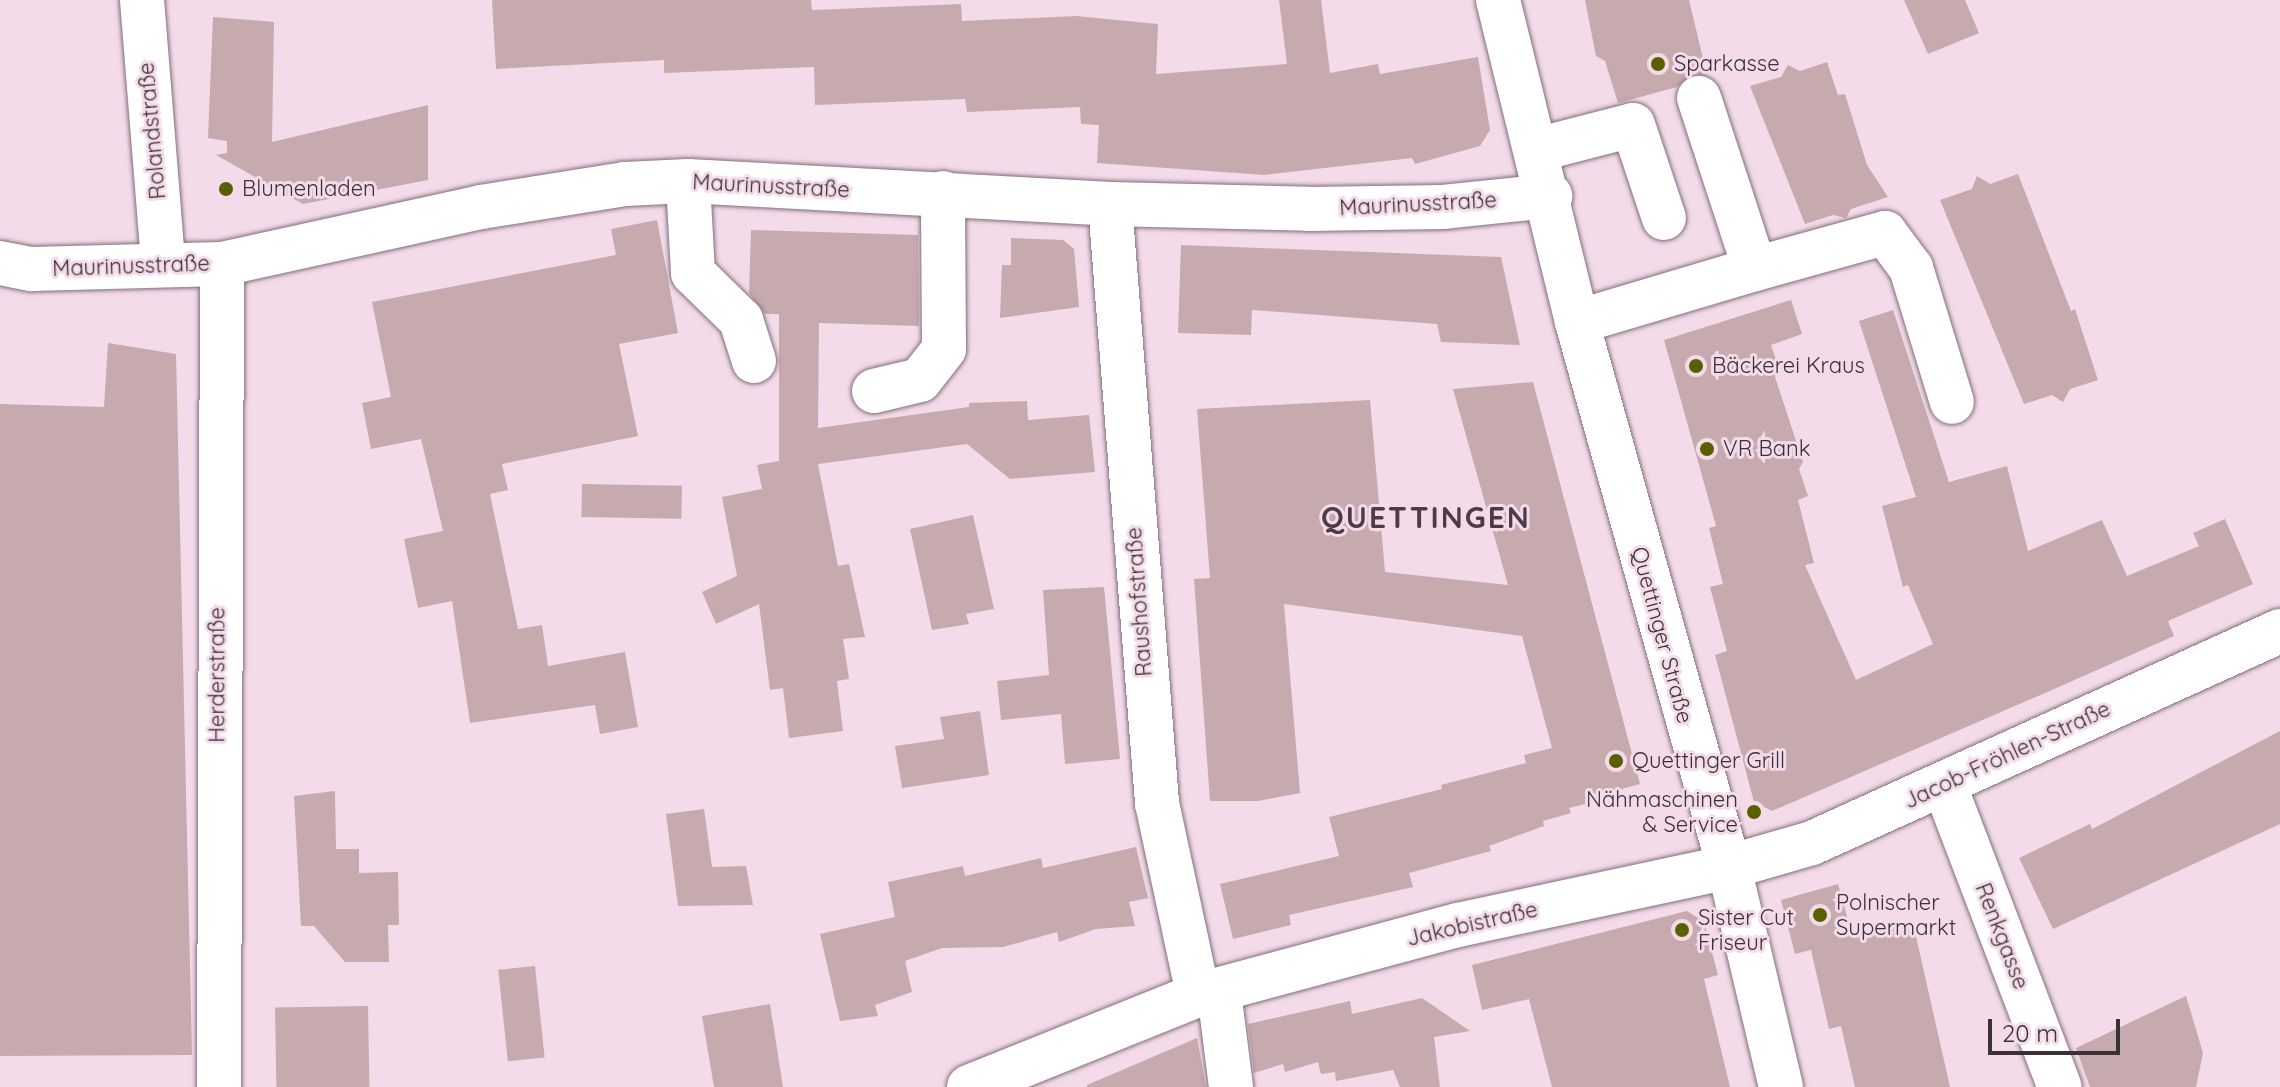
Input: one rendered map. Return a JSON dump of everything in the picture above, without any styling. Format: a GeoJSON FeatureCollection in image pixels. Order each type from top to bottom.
{"type":"FeatureCollection","features":[{"type":"Feature","properties":{"kind":"street","name":"Rolandstraße"},"geometry":{"type":"LineString","coordinates":[[142,0],[163,263]]}},
{"type":"Feature","properties":{"kind":"street","name":"Quettinger Straße"},"geometry":{"type":"LineString","coordinates":[[1498,0],[1550,196],[1577,322],[1729,867],[1781,1087]]}},
{"type":"Feature","properties":{"kind":"street"},"geometry":{"type":"LineString","coordinates":[[1699,98],[1755,269]]}},
{"type":"Feature","properties":{"kind":"street"},"geometry":{"type":"LineString","coordinates":[[1536,150],[1633,125],[1664,218]]}},
{"type":"Feature","properties":{"kind":"street","name":"Maurinusstraße"},"geometry":{"type":"LineString","coordinates":[[0,263],[32,269],[163,263],[222,264],[481,207],[625,184],[688,181],[1110,204],[1443,207],[1550,196]]}},
{"type":"Feature","properties":{"kind":"street"},"geometry":{"type":"LineString","coordinates":[[688,181],[693,273],[741,320],[754,361]]}},
{"type":"Feature","properties":{"kind":"street"},"geometry":{"type":"LineString","coordinates":[[874,391],[920,380],[944,349],[943,193]]}},
{"type":"Feature","properties":{"kind":"street","name":"Raushofstraße"},"geometry":{"type":"LineString","coordinates":[[1110,204],[1157,803],[1208,993]]}},
{"type":"Feature","properties":{"kind":"street"},"geometry":{"type":"LineString","coordinates":[[1577,322],[1885,233],[1911,268],[1952,402]]}},
{"type":"Feature","properties":{"kind":"street","name":"Herderstraße"},"geometry":{"type":"LineString","coordinates":[[219,1087],[222,264]]}},
{"type":"Feature","properties":{"kind":"street","name":"Jacob-Fröhlen-Straße"},"geometry":{"type":"LineString","coordinates":[[1729,867],[1812,843],[2280,631]]}},
{"type":"Feature","properties":{"kind":"street","name":"Renkgasse"},"geometry":{"type":"LineString","coordinates":[[1944,784],[2060,1087]]}},
{"type":"Feature","properties":{"kind":"street","name":"Jakobistraße"},"geometry":{"type":"LineString","coordinates":[[969,1087],[1208,993],[1458,925],[1729,867]]}},
{"type":"Feature","properties":{"kind":"street"},"geometry":{"type":"LineString","coordinates":[[1208,993],[1231,1087]]}},
{"type":"Feature","properties":{"kind":"building"},"geometry":{"type":"Polygon","coordinates":[[[492,0],[811,0],[812,10],[961,4],[962,21],[1076,16],[1158,24],[1156,74],[1287,64],[1279,0],[1321,0],[1330,73],[1378,64],[1380,74],[1478,57],[1490,130],[1480,146],[1415,164],[1412,158],[1264,175],[1097,163],[1099,125],[1081,124],[1080,107],[967,112],[965,99],[815,105],[814,67],[664,73],[664,60],[496,69],[492,0]]]}},
{"type":"Feature","properties":{"kind":"building"},"geometry":{"type":"Polygon","coordinates":[[[1585,0],[1689,0],[1707,75],[1692,74],[1677,87],[1618,103],[1605,61],[1596,56],[1585,0]]]}},
{"type":"Feature","properties":{"kind":"building"},"geometry":{"type":"Polygon","coordinates":[[[1904,0],[1965,0],[1979,33],[1928,54],[1904,0]]]}},
{"type":"Feature","properties":{"kind":"building"},"geometry":{"type":"Polygon","coordinates":[[[213,17],[274,22],[272,142],[428,105],[428,180],[303,204],[216,155],[227,153],[227,141],[208,138],[213,17]]]}},
{"type":"Feature","properties":{"kind":"building"},"geometry":{"type":"Polygon","coordinates":[[[1827,62],[1838,95],[1845,94],[1867,165],[1888,197],[1851,209],[1846,218],[1833,215],[1805,224],[1750,86],[1781,77],[1788,65],[1800,71],[1827,62]]]}},
{"type":"Feature","properties":{"kind":"building"},"geometry":{"type":"Polygon","coordinates":[[[2018,174],[2071,311],[2075,309],[2098,380],[2070,389],[2063,402],[2052,395],[2024,404],[1940,200],[1972,189],[1977,176],[1990,184],[2018,174]]]}},
{"type":"Feature","properties":{"kind":"building"},"geometry":{"type":"Polygon","coordinates":[[[657,220],[678,333],[619,344],[638,436],[502,464],[508,490],[490,494],[518,629],[542,625],[548,666],[625,652],[638,727],[600,734],[595,705],[470,723],[452,601],[418,608],[404,539],[443,531],[421,439],[371,449],[362,403],[391,397],[372,302],[616,255],[611,229],[657,220]]]}},
{"type":"Feature","properties":{"kind":"building"},"geometry":{"type":"Polygon","coordinates":[[[751,230],[918,235],[919,326],[819,323],[818,428],[969,407],[969,403],[1027,401],[1028,420],[1089,415],[1095,472],[1010,479],[967,444],[818,464],[838,566],[849,564],[865,637],[843,639],[849,679],[837,681],[843,731],[789,738],[783,688],[770,690],[759,604],[716,624],[702,592],[737,576],[722,497],[762,489],[757,465],[779,461],[779,314],[765,314],[749,293],[751,230]]]}},
{"type":"Feature","properties":{"kind":"building"},"geometry":{"type":"Polygon","coordinates":[[[1011,238],[1063,240],[1074,249],[1079,307],[1000,318],[1002,265],[1011,265],[1011,238]]]}},
{"type":"Feature","properties":{"kind":"building"},"geometry":{"type":"Polygon","coordinates":[[[1181,245],[1501,257],[1520,345],[1441,342],[1437,324],[1252,310],[1251,335],[1178,333],[1181,245]]]}},
{"type":"Feature","properties":{"kind":"building"},"geometry":{"type":"Polygon","coordinates":[[[1791,300],[1802,334],[1771,345],[1779,369],[1775,377],[1803,462],[1799,469],[1808,496],[1798,500],[1814,563],[1805,565],[1856,680],[1933,644],[1908,585],[1903,587],[1882,506],[1916,497],[1859,321],[1893,310],[1949,482],[2007,466],[2028,551],[2102,520],[2127,576],[2199,546],[2193,533],[2225,519],[2253,584],[2168,621],[2174,636],[2036,697],[1772,811],[1754,802],[1715,655],[1727,651],[1710,587],[1723,584],[1709,528],[1716,526],[1664,340],[1791,300]]]}},
{"type":"Feature","properties":{"kind":"building"},"geometry":{"type":"Polygon","coordinates":[[[108,343],[176,354],[192,1055],[0,1056],[0,404],[104,407],[108,343]]]}},
{"type":"Feature","properties":{"kind":"building"},"geometry":{"type":"Polygon","coordinates":[[[1533,382],[1640,784],[1596,796],[1597,801],[1569,808],[1571,813],[1543,821],[1544,826],[1489,846],[1491,851],[1409,873],[1413,887],[1289,915],[1291,925],[1233,939],[1220,884],[1339,856],[1329,817],[1442,789],[1441,785],[1526,763],[1524,755],[1552,748],[1522,636],[1284,604],[1300,793],[1258,801],[1210,801],[1194,579],[1210,578],[1197,409],[1370,400],[1385,572],[1508,585],[1453,389],[1533,382]]]}},
{"type":"Feature","properties":{"kind":"building"},"geometry":{"type":"Polygon","coordinates":[[[582,484],[682,486],[681,519],[581,517],[582,484]]]}},
{"type":"Feature","properties":{"kind":"building"},"geometry":{"type":"Polygon","coordinates":[[[973,515],[994,609],[966,614],[969,624],[932,630],[910,529],[973,515]]]}},
{"type":"Feature","properties":{"kind":"building"},"geometry":{"type":"Polygon","coordinates":[[[1104,587],[1120,759],[1065,764],[1061,714],[1001,720],[997,681],[1049,675],[1043,590],[1104,587]]]}},
{"type":"Feature","properties":{"kind":"building"},"geometry":{"type":"Polygon","coordinates":[[[980,711],[989,775],[902,788],[895,746],[944,739],[940,717],[980,711]]]}},
{"type":"Feature","properties":{"kind":"building"},"geometry":{"type":"Polygon","coordinates":[[[2280,731],[2280,824],[2053,929],[2019,858],[2090,824],[2092,829],[2280,731]]]}},
{"type":"Feature","properties":{"kind":"building"},"geometry":{"type":"Polygon","coordinates":[[[335,791],[336,849],[359,849],[359,873],[398,872],[399,925],[388,925],[389,962],[345,962],[314,926],[301,926],[294,796],[335,791]]]}},
{"type":"Feature","properties":{"kind":"building"},"geometry":{"type":"Polygon","coordinates":[[[704,809],[712,867],[746,866],[753,905],[678,906],[666,814],[704,809]]]}},
{"type":"Feature","properties":{"kind":"building"},"geometry":{"type":"Polygon","coordinates":[[[1136,847],[1148,898],[1129,902],[1135,926],[1096,929],[1059,942],[1057,932],[1003,947],[942,948],[905,961],[912,992],[875,1005],[878,1016],[840,1021],[820,934],[895,917],[888,882],[963,866],[965,876],[1041,858],[1043,868],[1136,847]]]}},
{"type":"Feature","properties":{"kind":"building"},"geometry":{"type":"Polygon","coordinates":[[[1838,884],[1853,938],[1913,923],[1950,1087],[1855,1087],[1841,1026],[1829,1029],[1811,950],[1795,954],[1781,900],[1838,884]]]}},
{"type":"Feature","properties":{"kind":"building"},"geometry":{"type":"Polygon","coordinates":[[[1687,911],[1704,922],[1718,975],[1704,979],[1730,1087],[1552,1087],[1529,999],[1482,1010],[1472,965],[1687,911]]]}},
{"type":"Feature","properties":{"kind":"building"},"geometry":{"type":"Polygon","coordinates":[[[535,966],[545,1057],[508,1061],[498,970],[535,966]]]}},
{"type":"Feature","properties":{"kind":"building"},"geometry":{"type":"Polygon","coordinates":[[[2186,996],[2203,1053],[2196,1087],[2090,1087],[2076,1048],[2186,996]]]}},
{"type":"Feature","properties":{"kind":"building"},"geometry":{"type":"Polygon","coordinates":[[[1422,998],[1470,1031],[1434,1037],[1440,1087],[1400,1087],[1393,1070],[1336,1081],[1335,1072],[1321,1074],[1318,1062],[1285,1072],[1283,1064],[1254,1073],[1248,1024],[1350,1001],[1352,1014],[1422,998]]]}},
{"type":"Feature","properties":{"kind":"building"},"geometry":{"type":"Polygon","coordinates":[[[770,1004],[783,1087],[714,1087],[702,1016],[770,1004]]]}},
{"type":"Feature","properties":{"kind":"building"},"geometry":{"type":"Polygon","coordinates":[[[368,1006],[369,1087],[276,1087],[275,1008],[368,1006]]]}},
{"type":"Feature","properties":{"kind":"building"},"geometry":{"type":"Polygon","coordinates":[[[1197,1038],[1206,1087],[1087,1087],[1087,1085],[1197,1038]]]}},
{"type":"Feature","properties":{"kind":"place","name":"Sparkasse"},"geometry":{"type":"Point","coordinates":[1658,64]}},
{"type":"Feature","properties":{"kind":"place","name":"Blumenladen"},"geometry":{"type":"Point","coordinates":[226,189]}},
{"type":"Feature","properties":{"kind":"place","name":"Bäckerei Kraus"},"geometry":{"type":"Point","coordinates":[1696,366]}},
{"type":"Feature","properties":{"kind":"place","name":"VR Bank"},"geometry":{"type":"Point","coordinates":[1707,449]}},
{"type":"Feature","properties":{"kind":"place","name":"Quettinger Grill"},"geometry":{"type":"Point","coordinates":[1616,761]}},
{"type":"Feature","properties":{"kind":"place","name":"Nähmaschinen & Service"},"geometry":{"type":"Point","coordinates":[1754,812]}},
{"type":"Feature","properties":{"kind":"place","name":"Polnischer Supermarkt"},"geometry":{"type":"Point","coordinates":[1820,915]}},
{"type":"Feature","properties":{"kind":"place","name":"Sister Cut Friseur"},"geometry":{"type":"Point","coordinates":[1682,930]}},
{"type":"Feature","properties":{"kind":"district","name":"QUETTINGEN"},"geometry":{"type":"Point","coordinates":[1426,517]}}]}
